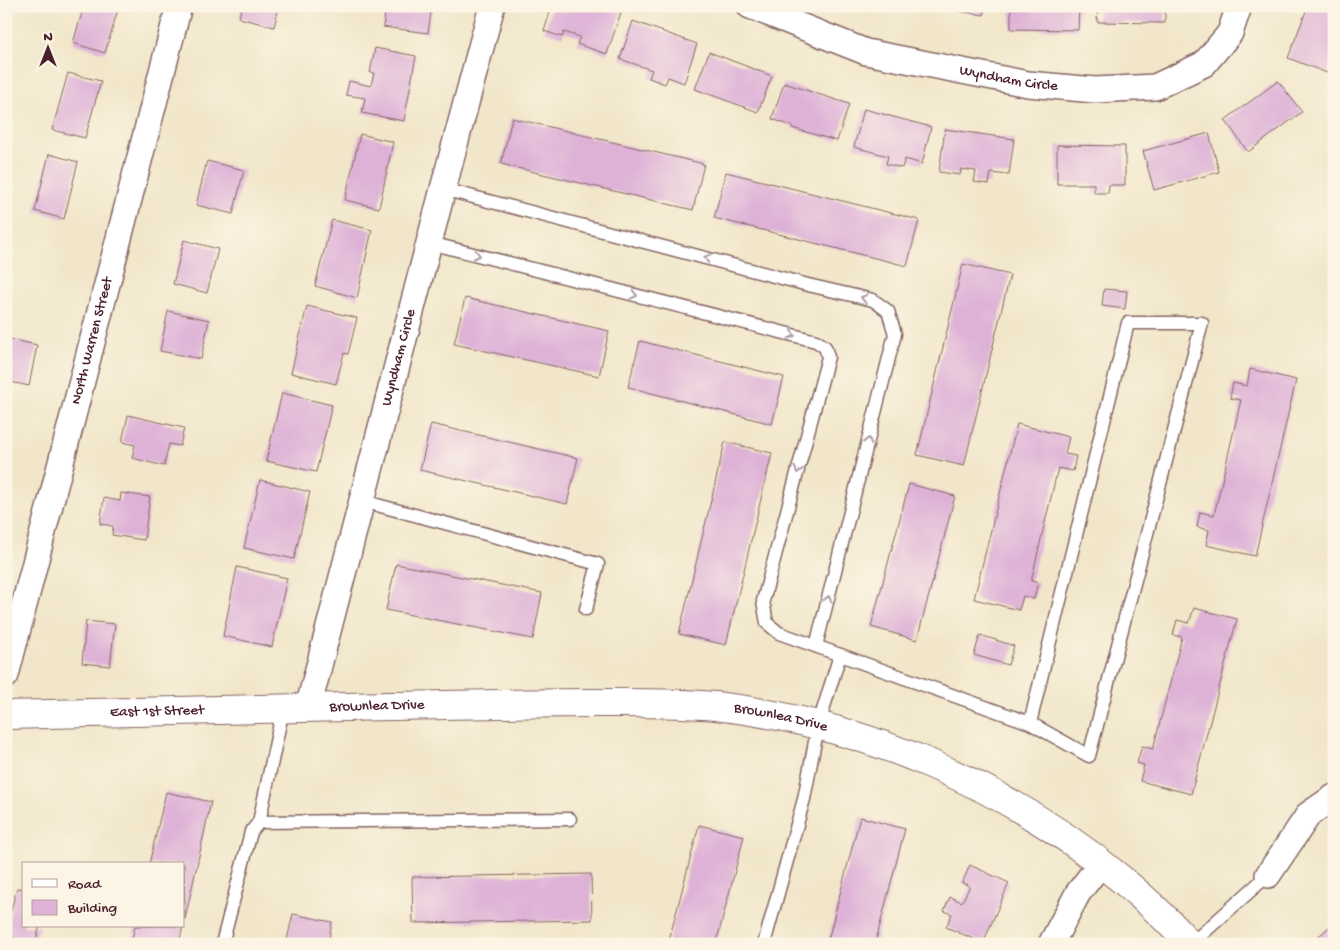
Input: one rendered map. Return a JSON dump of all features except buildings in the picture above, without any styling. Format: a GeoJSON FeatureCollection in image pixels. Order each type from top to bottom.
{"type":"FeatureCollection","features":[{"type":"Feature","properties":{"kind":"street","name":"North Warren Street"},"geometry":{"type":"LineString","coordinates":[[6,675],[179,6]]}},
{"type":"Feature","properties":{"kind":"street","name":"Wyndham Circle"},"geometry":{"type":"LineString","coordinates":[[296,709],[362,501],[492,6]]}},
{"type":"Feature","properties":{"kind":"street","name":"Wyndham Circle"},"geometry":{"type":"LineString","coordinates":[[750,6],[866,52],[1028,84],[1095,90],[1155,86],[1204,64],[1230,33],[1239,6]]}},
{"type":"Feature","properties":{"kind":"street","name":"Brownlea Drive"},"geometry":{"type":"LineString","coordinates":[[296,709],[526,703],[672,702],[718,706],[818,726],[882,744],[966,780],[1048,825],[1101,863],[1139,894],[1190,944]]}},
{"type":"Feature","properties":{"kind":"street","name":"East 1st Street"},"geometry":{"type":"LineString","coordinates":[[6,715],[296,709]]}},
{"type":"Feature","properties":{"kind":"street"},"geometry":{"type":"LineString","coordinates":[[1268,875],[1309,814],[1334,797]]}},
{"type":"Feature","properties":{"kind":"street"},"geometry":{"type":"LineString","coordinates":[[1051,944],[1078,893],[1101,863]]}},
{"type":"Feature","properties":{"kind":"lane"},"geometry":{"type":"LineString","coordinates":[[443,189],[808,285],[873,300],[888,311],[896,334],[816,646]]}},
{"type":"Feature","properties":{"kind":"lane"},"geometry":{"type":"LineString","coordinates":[[430,243],[816,341],[825,347],[828,356],[763,601],[767,623],[779,633],[1030,723],[1089,756],[1202,323],[1128,323],[1030,723]]}},
{"type":"Feature","properties":{"kind":"lane"},"geometry":{"type":"LineString","coordinates":[[362,501],[598,564],[586,609]]}},
{"type":"Feature","properties":{"kind":"lane"},"geometry":{"type":"LineString","coordinates":[[764,944],[804,799],[818,726],[840,654]]}},
{"type":"Feature","properties":{"kind":"lane"},"geometry":{"type":"LineString","coordinates":[[222,944],[251,832],[259,822],[296,709]]}},
{"type":"Feature","properties":{"kind":"lane"},"geometry":{"type":"LineString","coordinates":[[259,822],[570,819]]}},
{"type":"Feature","properties":{"kind":"lane"},"geometry":{"type":"LineString","coordinates":[[1190,944],[1268,875]]}}]}
